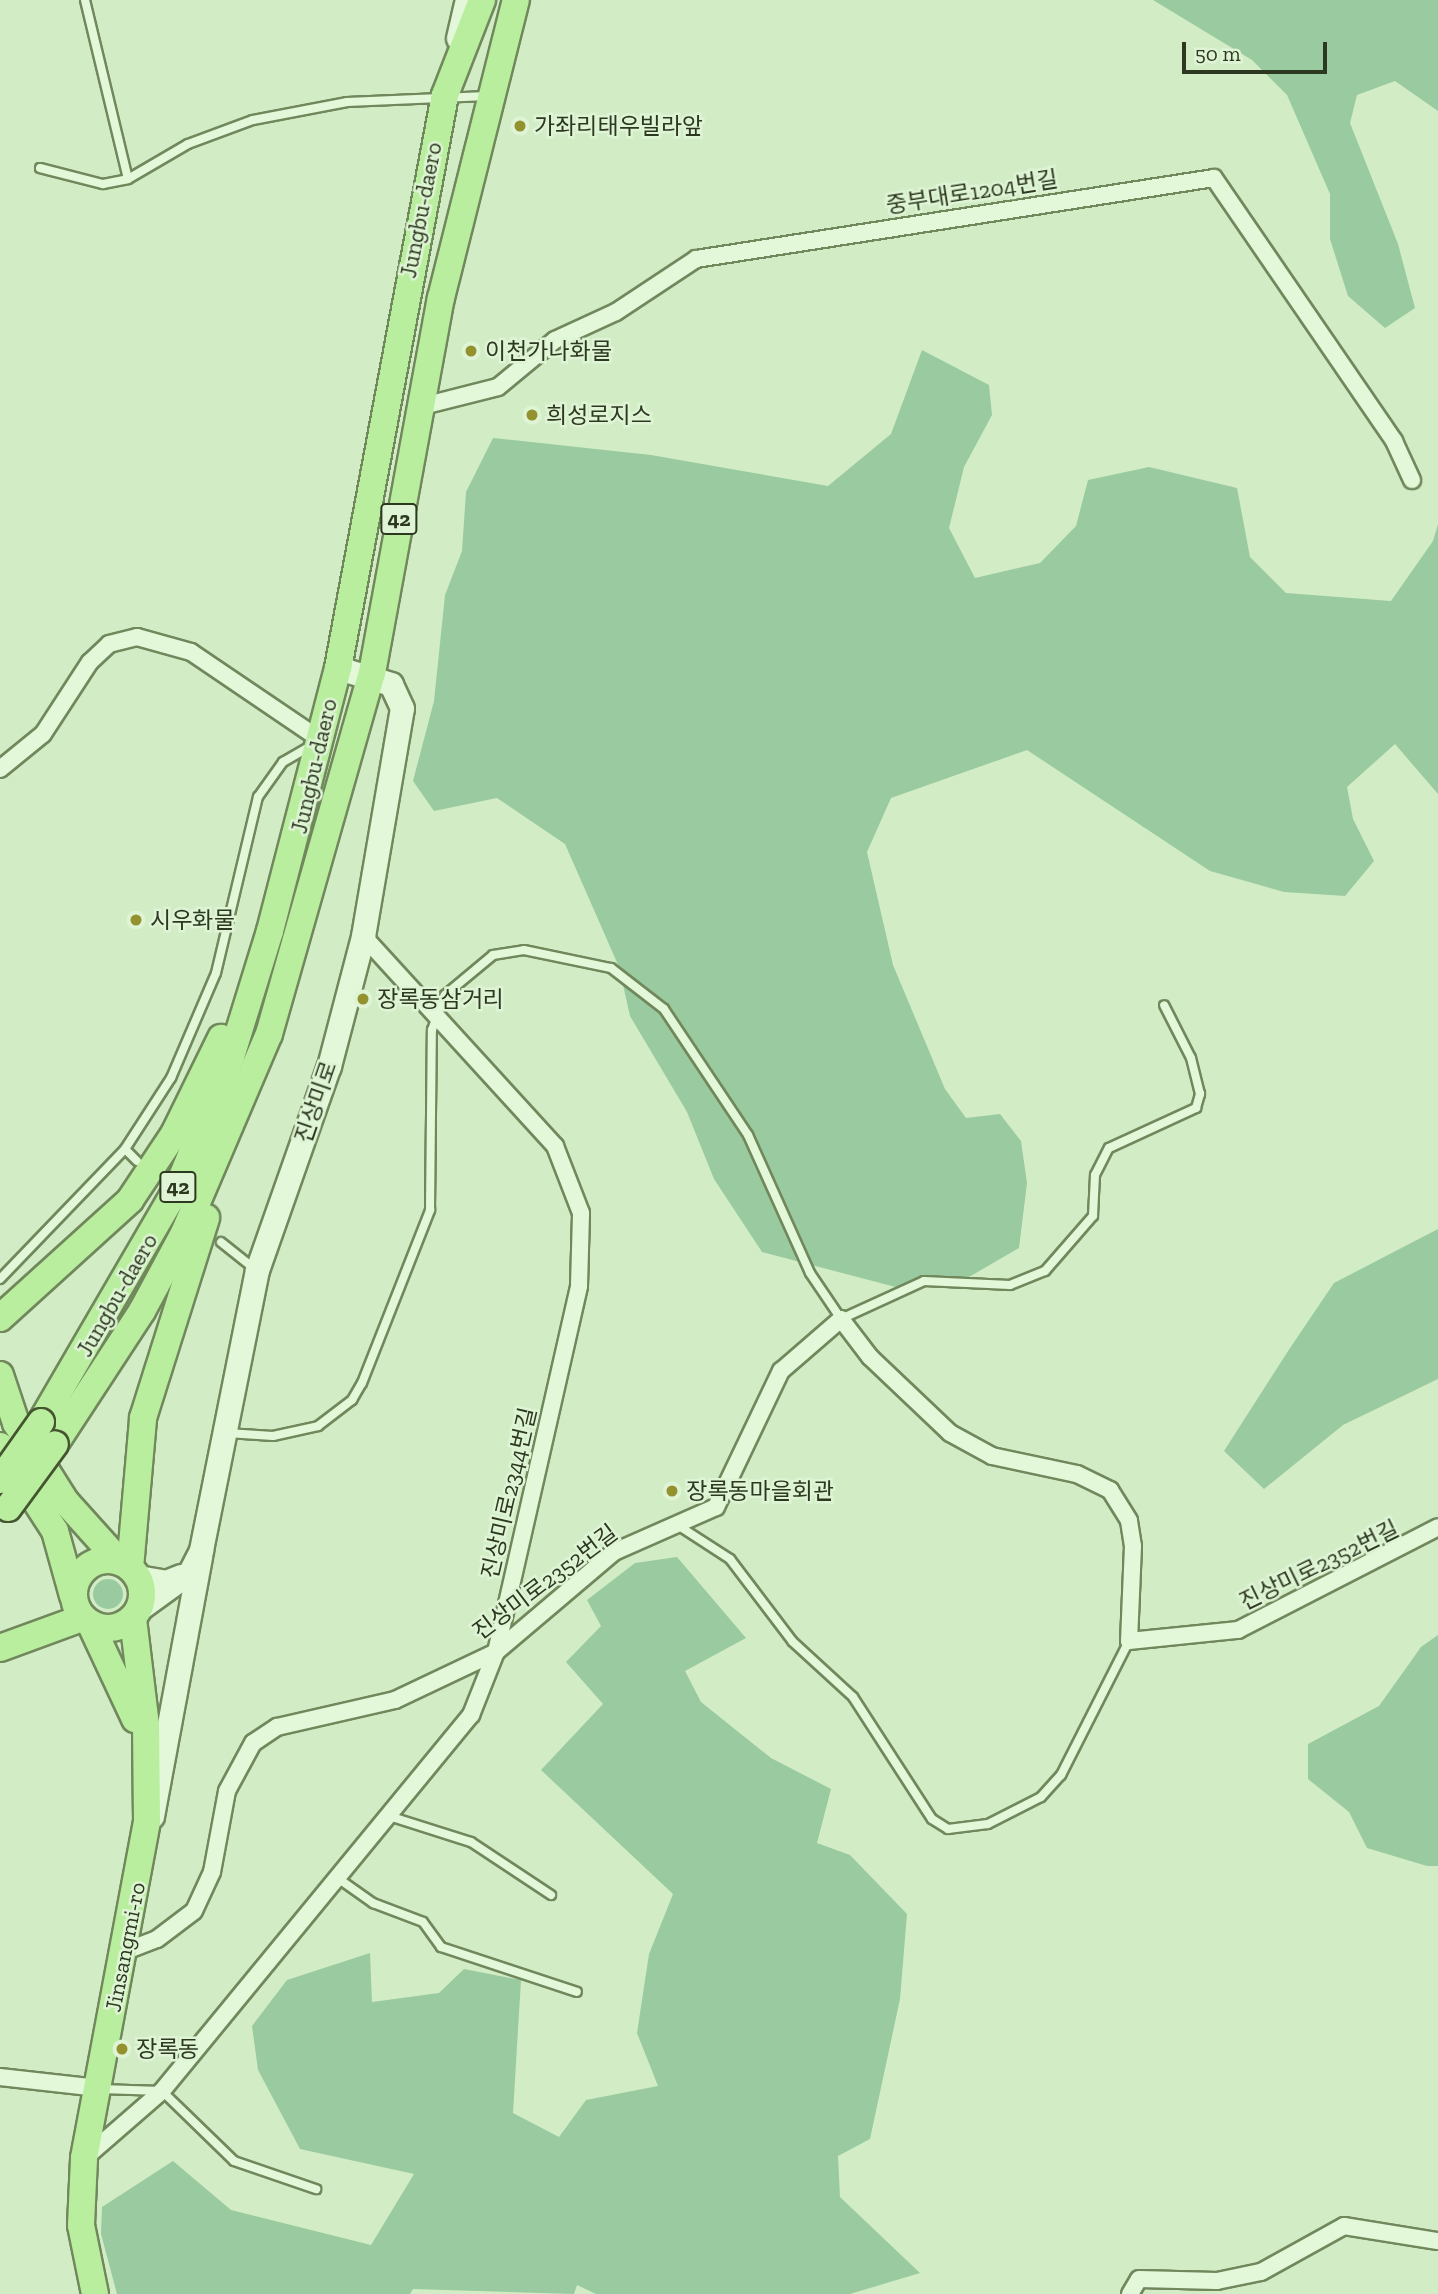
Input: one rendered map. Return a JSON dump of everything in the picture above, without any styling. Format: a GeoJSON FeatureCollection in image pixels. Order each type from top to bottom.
{"type":"FeatureCollection","features":[{"type":"Feature","properties":{"kind":"main road","name":"Jungbu-daero"},"geometry":{"type":"LineString","coordinates":[[0,1480],[41,1422],[178,1187],[231,1057],[270,931],[338,668],[444,95],[482,0]]}},
{"type":"Feature","properties":{"kind":"main road","name":"Jungbu-daero"},"geometry":{"type":"LineString","coordinates":[[4,1513],[55,1444],[142,1311],[184,1233],[269,1034],[372,673],[419,407],[487,96],[516,0]]}},
{"type":"Feature","properties":{"kind":"main road"},"geometry":{"type":"LineString","coordinates":[[0,1318],[104,1228],[145,1178],[203,1078],[270,931]]}},
{"type":"Feature","properties":{"kind":"main road"},"geometry":{"type":"LineString","coordinates":[[147,1765],[136,1614],[129,1569],[136,1455],[160,1353],[269,1034]]}},
{"type":"Feature","properties":{"kind":"main road"},"geometry":{"type":"LineString","coordinates":[[0,1375],[16,1423],[66,1502],[129,1569]]}},
{"type":"Feature","properties":{"kind":"main road"},"geometry":{"type":"LineString","coordinates":[[0,1446],[55,1531],[82,1613],[121,1679],[147,1765]]}},
{"type":"Feature","properties":{"kind":"main road"},"geometry":{"type":"LineString","coordinates":[[82,1613],[87,1567],[129,1569]]}},
{"type":"Feature","properties":{"kind":"main road"},"geometry":{"type":"LineString","coordinates":[[0,1648],[82,1613],[113,1628],[136,1614]]}},
{"type":"Feature","properties":{"kind":"main road","name":"Jinsangmi-ro"},"geometry":{"type":"LineString","coordinates":[[95,2294],[81,2225],[84,2158],[145,1846],[147,1765]]}},
{"type":"Feature","properties":{"kind":"street"},"geometry":{"type":"LineString","coordinates":[[444,95],[467,0]]}},
{"type":"Feature","properties":{"kind":"street","name":"중부대로1204번길"},"geometry":{"type":"LineString","coordinates":[[419,407],[498,387],[555,340],[615,312],[696,258],[1214,178],[1394,441],[1412,480]]}},
{"type":"Feature","properties":{"kind":"street"},"geometry":{"type":"LineString","coordinates":[[0,769],[43,734],[89,662],[109,644],[136,637],[191,652],[321,740]]}},
{"type":"Feature","properties":{"kind":"street"},"geometry":{"type":"LineString","coordinates":[[338,668],[372,673]]}},
{"type":"Feature","properties":{"kind":"street","name":"진상미로"},"geometry":{"type":"LineString","coordinates":[[190,1572],[201,1550],[221,1432],[257,1270],[329,1066],[363,936],[402,722],[397,693],[372,673]]}},
{"type":"Feature","properties":{"kind":"street","name":"진상미로2344번길"},"geometry":{"type":"LineString","coordinates":[[84,2158],[162,2091],[392,1817],[471,1715],[496,1652],[579,1286],[581,1213],[555,1146],[438,1012],[363,936]]}},
{"type":"Feature","properties":{"kind":"street"},"geometry":{"type":"LineString","coordinates":[[841,1319],[950,1433],[992,1456],[1077,1474],[1111,1490],[1129,1521],[1133,1546],[1129,1641]]}},
{"type":"Feature","properties":{"kind":"street","name":"진상미로2352번길"},"geometry":{"type":"LineString","coordinates":[[123,1952],[157,1939],[194,1911],[212,1872],[227,1791],[253,1743],[295,1722],[396,1700],[496,1652],[614,1552],[679,1526],[716,1507],[781,1371],[841,1319]]}},
{"type":"Feature","properties":{"kind":"street","name":"진상미로2352번길"},"geometry":{"type":"LineString","coordinates":[[1129,1641],[1238,1630],[1438,1527]]}},
{"type":"Feature","properties":{"kind":"street"},"geometry":{"type":"LineString","coordinates":[[145,1846],[172,1735],[201,1550]]}},
{"type":"Feature","properties":{"kind":"street"},"geometry":{"type":"LineString","coordinates":[[129,1569],[166,1582],[190,1572]]}},
{"type":"Feature","properties":{"kind":"street"},"geometry":{"type":"LineString","coordinates":[[136,1614],[190,1572]]}},
{"type":"Feature","properties":{"kind":"street"},"geometry":{"type":"LineString","coordinates":[[0,2077],[97,2088]]}},
{"type":"Feature","properties":{"kind":"street"},"geometry":{"type":"LineString","coordinates":[[1130,2294],[1139,2279],[1217,2281],[1261,2272],[1344,2226],[1438,2241]]}},
{"type":"Feature","properties":{"kind":"lane"},"geometry":{"type":"LineString","coordinates":[[85,0],[128,179]]}},
{"type":"Feature","properties":{"kind":"lane"},"geometry":{"type":"LineString","coordinates":[[40,168],[84,184],[128,179],[188,144],[253,120],[346,102],[444,95],[487,96]]}},
{"type":"Feature","properties":{"kind":"lane"},"geometry":{"type":"LineString","coordinates":[[0,1279],[125,1149],[171,1078],[198,1020],[234,914],[258,797],[283,762],[321,740]]}},
{"type":"Feature","properties":{"kind":"lane"},"geometry":{"type":"LineString","coordinates":[[221,1432],[273,1436],[318,1426],[352,1400],[362,1382],[430,1210],[430,1056],[438,1012],[459,982],[508,951],[584,961],[632,979],[664,1009],[748,1135],[810,1273],[841,1319],[923,1281],[1010,1286],[1045,1271],[1093,1216],[1095,1175],[1109,1148],[1196,1108],[1194,1068],[1164,1005]]}},
{"type":"Feature","properties":{"kind":"lane"},"geometry":{"type":"LineString","coordinates":[[125,1149],[137,1161]]}},
{"type":"Feature","properties":{"kind":"lane"},"geometry":{"type":"LineString","coordinates":[[221,1242],[257,1270]]}},
{"type":"Feature","properties":{"kind":"lane"},"geometry":{"type":"LineString","coordinates":[[679,1526],[730,1559],[793,1642],[835,1677],[932,1819],[948,1829],[988,1824],[1041,1797],[1067,1763],[1129,1641]]}},
{"type":"Feature","properties":{"kind":"lane"},"geometry":{"type":"LineString","coordinates":[[392,1817],[471,1842],[551,1895]]}},
{"type":"Feature","properties":{"kind":"lane"},"geometry":{"type":"LineString","coordinates":[[339,1879],[373,1903],[423,1922],[441,1947],[577,1992]]}},
{"type":"Feature","properties":{"kind":"lane"},"geometry":{"type":"LineString","coordinates":[[97,2088],[162,2091],[234,2161],[316,2189]]}},
{"type":"Feature","properties":{"kind":"green space"},"geometry":{"type":"Polygon","coordinates":[[[1153,0],[1438,0],[1438,111],[1395,81],[1357,95],[1350,123],[1398,244],[1415,308],[1385,328],[1348,296],[1330,239],[1330,194],[1287,95],[1252,60],[1153,0]]]}},
{"type":"Feature","properties":{"kind":"green space"},"geometry":{"type":"Polygon","coordinates":[[[922,350],[989,385],[992,415],[964,467],[949,528],[975,578],[1040,563],[1076,526],[1088,480],[1149,467],[1237,488],[1250,557],[1286,593],[1391,601],[1433,541],[1438,524],[1438,794],[1395,744],[1347,787],[1353,819],[1374,861],[1345,896],[1284,892],[1210,871],[1027,750],[891,798],[867,852],[893,965],[945,1089],[966,1118],[1000,1114],[1021,1141],[1027,1183],[1019,1248],[969,1277],[907,1290],[762,1252],[714,1179],[687,1112],[630,1016],[619,967],[565,844],[497,798],[434,811],[413,781],[434,701],[445,595],[462,551],[466,492],[493,438],[651,455],[828,486],[891,434],[922,350]]]}},
{"type":"Feature","properties":{"kind":"green space"},"geometry":{"type":"Polygon","coordinates":[[[1438,1229],[1438,1379],[1343,1425],[1264,1489],[1224,1451],[1290,1348],[1334,1283],[1438,1229]]]}},
{"type":"Feature","properties":{"kind":"green space"},"geometry":{"type":"Polygon","coordinates":[[[677,1557],[746,1638],[685,1671],[701,1702],[771,1758],[831,1789],[817,1843],[850,1855],[907,1914],[900,1999],[870,2139],[838,2156],[840,2197],[920,2273],[850,2294],[596,2294],[577,2285],[574,2294],[413,2289],[410,2294],[117,2294],[101,2234],[102,2207],[173,2161],[231,2210],[371,2245],[414,2174],[300,2149],[258,2070],[252,2026],[287,1980],[370,1953],[372,2002],[439,1993],[464,1969],[521,1980],[513,2113],[559,2137],[586,2100],[658,2086],[637,2033],[649,1954],[673,1894],[541,1770],[603,1704],[566,1662],[601,1626],[587,1600],[635,1563],[677,1557]]]}},
{"type":"Feature","properties":{"kind":"green space"},"geometry":{"type":"Polygon","coordinates":[[[108,1579],[119,1583],[123,1594],[119,1605],[108,1609],[97,1605],[93,1594],[97,1583],[108,1579]]]}},
{"type":"Feature","properties":{"kind":"green space"},"geometry":{"type":"Polygon","coordinates":[[[1438,1635],[1438,1866],[1427,1866],[1367,1848],[1349,1812],[1308,1779],[1308,1744],[1379,1706],[1421,1647],[1438,1635]]]}},
{"type":"Feature","properties":{"kind":"place","name":"가좌리태우빌라앞"},"geometry":{"type":"Point","coordinates":[520,126]}},
{"type":"Feature","properties":{"kind":"place","name":"이천가나화물"},"geometry":{"type":"Point","coordinates":[471,351]}},
{"type":"Feature","properties":{"kind":"place","name":"희성로지스"},"geometry":{"type":"Point","coordinates":[532,415]}},
{"type":"Feature","properties":{"kind":"place","name":"시우화물"},"geometry":{"type":"Point","coordinates":[136,920]}},
{"type":"Feature","properties":{"kind":"place","name":"장록동삼거리"},"geometry":{"type":"Point","coordinates":[363,999]}},
{"type":"Feature","properties":{"kind":"place","name":"장록동마을회관"},"geometry":{"type":"Point","coordinates":[672,1491]}},
{"type":"Feature","properties":{"kind":"place","name":"장록동"},"geometry":{"type":"Point","coordinates":[122,2049]}}]}
